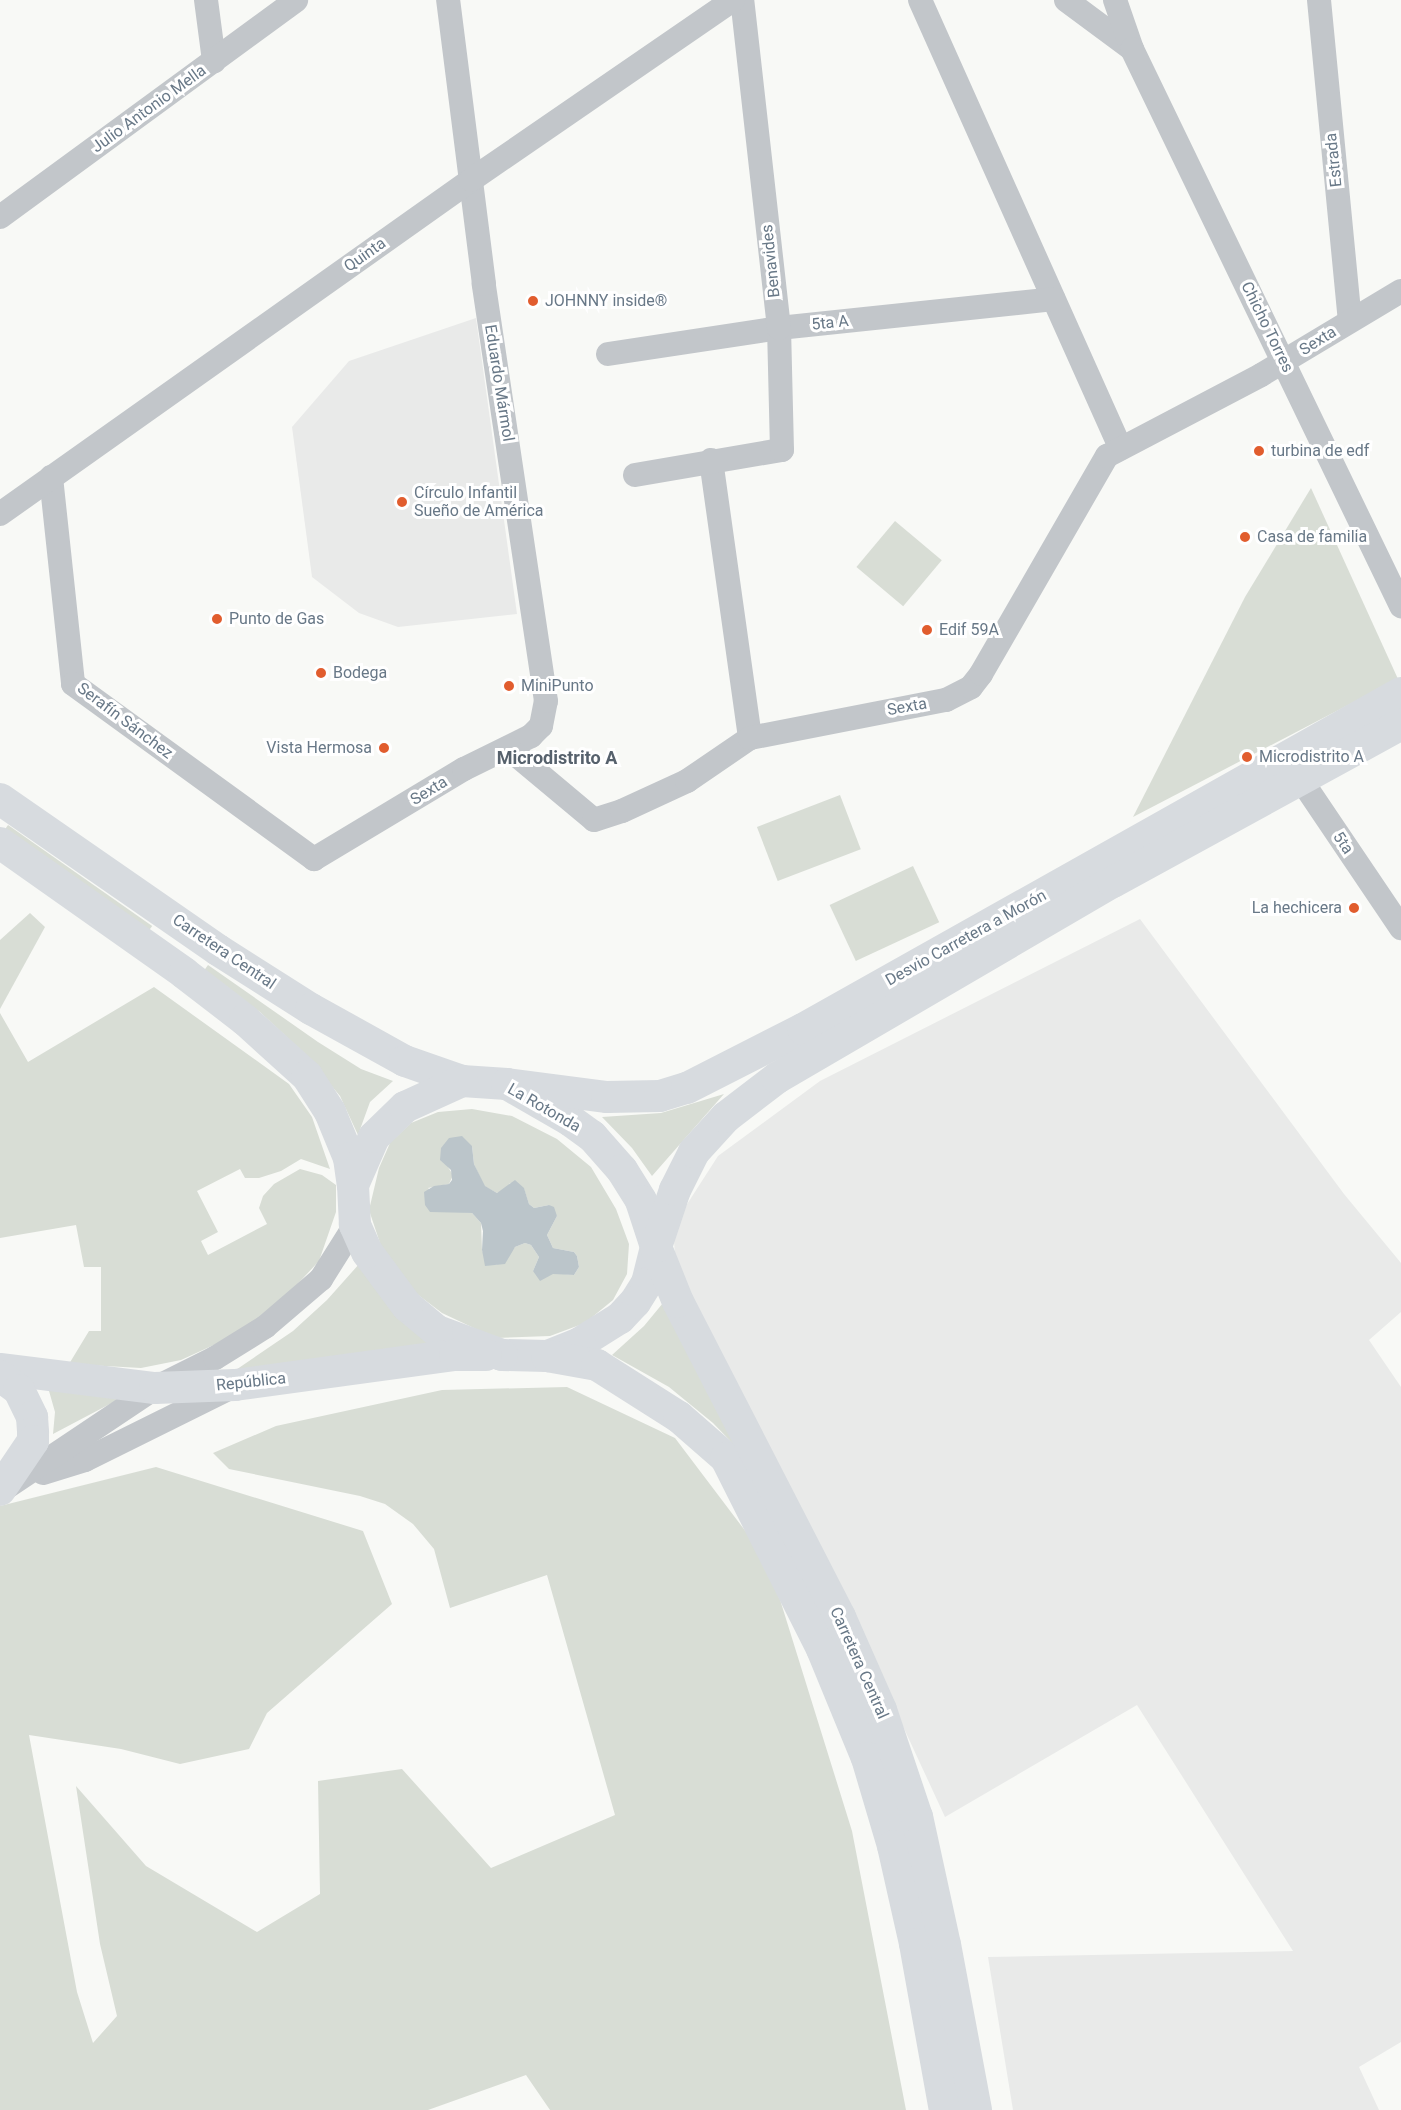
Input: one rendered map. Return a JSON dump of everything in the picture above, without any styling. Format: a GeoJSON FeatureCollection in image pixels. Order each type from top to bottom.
{"type":"FeatureCollection","features":[{"type":"Feature","properties":{"kind":"main road","name":"Desvio Carretera a Morón"},"geometry":{"type":"LineString","coordinates":[[1294,770],[1401,693]]}},
{"type":"Feature","properties":{"kind":"main road","name":"Desvio Carretera a Morón"},"geometry":{"type":"LineString","coordinates":[[507,1084],[573,1094],[660,1095],[687,1088],[810,1041],[1294,770],[1401,724]]}},
{"type":"Feature","properties":{"kind":"main road","name":"Carretera Central"},"geometry":{"type":"LineString","coordinates":[[0,799],[218,950],[311,1009],[405,1061],[462,1081]]}},
{"type":"Feature","properties":{"kind":"main road"},"geometry":{"type":"LineString","coordinates":[[0,843],[184,973],[245,1020],[307,1076],[330,1112],[349,1158],[353,1185]]}},
{"type":"Feature","properties":{"kind":"main road","name":"Desvio Carretera a Morón"},"geometry":{"type":"LineString","coordinates":[[656,1247],[675,1190],[694,1152],[726,1117],[777,1078],[810,1041]]}},
{"type":"Feature","properties":{"kind":"main road","name":"La Rotonda"},"geometry":{"type":"LineString","coordinates":[[462,1081],[507,1084],[592,1136],[622,1170],[641,1201],[656,1247],[647,1283],[635,1302],[620,1318],[580,1343],[547,1356],[502,1354],[436,1331],[407,1306],[388,1284],[367,1252],[355,1225],[353,1185],[374,1137],[405,1107],[462,1081]]}},
{"type":"Feature","properties":{"kind":"main road","name":"Carretera Central"},"geometry":{"type":"LineString","coordinates":[[656,1247],[678,1302],[840,1617],[881,1710],[917,1817],[945,1945],[976,2110]]}},
{"type":"Feature","properties":{"kind":"main road","name":"República"},"geometry":{"type":"LineString","coordinates":[[0,1369],[155,1388],[235,1385],[455,1355],[502,1354]]}},
{"type":"Feature","properties":{"kind":"main road","name":"Carretera Central"},"geometry":{"type":"LineString","coordinates":[[547,1356],[597,1365],[679,1417],[726,1458],[822,1649],[867,1758],[893,1846],[912,1933],[945,2110]]}},
{"type":"Feature","properties":{"kind":"main road"},"geometry":{"type":"LineString","coordinates":[[0,1376],[19,1390],[32,1417],[33,1432],[33,1441],[0,1491]]}},
{"type":"Feature","properties":{"kind":"street"},"geometry":{"type":"LineString","coordinates":[[206,0],[214,61]]}},
{"type":"Feature","properties":{"kind":"street","name":"Julio Antonio Mella"},"geometry":{"type":"LineString","coordinates":[[0,217],[296,0]]}},
{"type":"Feature","properties":{"kind":"street","name":"Eduardo Mármol"},"geometry":{"type":"LineString","coordinates":[[448,0],[471,180],[546,701],[541,726],[531,736],[508,748]]}},
{"type":"Feature","properties":{"kind":"street","name":"Quinta"},"geometry":{"type":"LineString","coordinates":[[0,514],[471,180],[733,0]]}},
{"type":"Feature","properties":{"kind":"street","name":"Benavides"},"geometry":{"type":"LineString","coordinates":[[635,475],[711,460],[782,450],[778,328],[742,0]]}},
{"type":"Feature","properties":{"kind":"street"},"geometry":{"type":"LineString","coordinates":[[920,0],[1120,448]]}},
{"type":"Feature","properties":{"kind":"street","name":"Chicho Torres"},"geometry":{"type":"LineString","coordinates":[[1066,0],[1132,49]]}},
{"type":"Feature","properties":{"kind":"street","name":"Chicho Torres"},"geometry":{"type":"LineString","coordinates":[[1115,0],[1132,49],[1401,606]]}},
{"type":"Feature","properties":{"kind":"street","name":"Estrada"},"geometry":{"type":"LineString","coordinates":[[1319,0],[1350,321]]}},
{"type":"Feature","properties":{"kind":"street","name":"Sexta"},"geometry":{"type":"LineString","coordinates":[[314,859],[464,770],[508,748],[594,820],[622,811],[687,781],[750,738],[946,700],[970,687],[981,674],[1107,456],[1283,362],[1401,291]]}},
{"type":"Feature","properties":{"kind":"street","name":"5ta A"},"geometry":{"type":"LineString","coordinates":[[608,354],[778,328],[1053,299]]}},
{"type":"Feature","properties":{"kind":"street"},"geometry":{"type":"LineString","coordinates":[[711,460],[750,738]]}},
{"type":"Feature","properties":{"kind":"street","name":"Serafín Sánchez"},"geometry":{"type":"LineString","coordinates":[[51,477],[73,684],[314,859]]}},
{"type":"Feature","properties":{"kind":"street","name":"5ta"},"geometry":{"type":"LineString","coordinates":[[1294,770],[1401,927]]}},
{"type":"Feature","properties":{"kind":"street"},"geometry":{"type":"LineString","coordinates":[[0,1491],[155,1388],[215,1358],[265,1327],[321,1279],[355,1225]]}},
{"type":"Feature","properties":{"kind":"street"},"geometry":{"type":"LineString","coordinates":[[0,1491],[50,1470],[85,1460],[235,1385]]}},
{"type":"Feature","properties":{"kind":"shaded area","name":"Círculo Infantil Sueño de América"},"geometry":{"type":"Polygon","coordinates":[[[476,318],[517,614],[398,627],[359,613],[312,577],[292,427],[349,361],[476,318]]]}},
{"type":"Feature","properties":{"kind":"shaded area"},"geometry":{"type":"Polygon","coordinates":[[[1311,488],[1398,679],[1133,817],[1245,597],[1311,488]]]}},
{"type":"Feature","properties":{"kind":"shaded area"},"geometry":{"type":"Polygon","coordinates":[[[895,521],[942,560],[903,606],[856,567],[895,521]]]}},
{"type":"Feature","properties":{"kind":"shaded area"},"geometry":{"type":"Polygon","coordinates":[[[840,795],[861,849],[778,881],[757,827],[840,795]]]}},
{"type":"Feature","properties":{"kind":"shaded area"},"geometry":{"type":"Polygon","coordinates":[[[8,825],[152,926],[149,931],[5,830],[8,825]]]}},
{"type":"Feature","properties":{"kind":"shaded area"},"geometry":{"type":"Polygon","coordinates":[[[913,866],[939,922],[856,961],[830,905],[913,866]]]}},
{"type":"Feature","properties":{"kind":"shaded area"},"geometry":{"type":"Polygon","coordinates":[[[30,913],[45,927],[0,1009],[0,940],[30,913]]]}},
{"type":"Feature","properties":{"kind":"shaded area"},"geometry":{"type":"Polygon","coordinates":[[[1140,919],[1344,1194],[1401,1263],[1401,1312],[1369,1340],[1401,1387],[1401,2042],[1359,2067],[1379,2110],[1013,2110],[988,1957],[1293,1951],[1137,1705],[945,1817],[838,1586],[676,1271],[673,1226],[718,1156],[820,1081],[1140,919]]]}},
{"type":"Feature","properties":{"kind":"shaded area"},"geometry":{"type":"Polygon","coordinates":[[[208,965],[318,1042],[361,1069],[393,1081],[370,1102],[358,1135],[340,1096],[306,1055],[260,1012],[203,972],[208,965]]]}},
{"type":"Feature","properties":{"kind":"shaded area"},"geometry":{"type":"Polygon","coordinates":[[[154,987],[289,1084],[312,1117],[330,1169],[301,1159],[281,1171],[259,1178],[245,1178],[240,1169],[197,1191],[218,1232],[201,1241],[208,1255],[267,1224],[259,1208],[263,1196],[274,1184],[300,1169],[322,1175],[336,1185],[336,1212],[319,1261],[277,1306],[240,1333],[181,1360],[141,1368],[69,1364],[89,1331],[101,1331],[101,1267],[84,1267],[76,1225],[0,1238],[0,1013],[28,1062],[154,987]]]}},
{"type":"Feature","properties":{"kind":"shaded area"},"geometry":{"type":"Polygon","coordinates":[[[724,1094],[652,1176],[632,1148],[602,1117],[661,1113],[724,1094]]]}},
{"type":"Feature","properties":{"kind":"shaded area"},"geometry":{"type":"Polygon","coordinates":[[[472,1109],[512,1116],[557,1139],[591,1167],[616,1209],[629,1244],[627,1274],[613,1300],[585,1323],[550,1336],[495,1338],[442,1313],[404,1284],[384,1255],[369,1210],[379,1168],[390,1143],[411,1123],[438,1112],[472,1109]],[[472,1146],[448,1167],[453,1175],[449,1184],[428,1188],[454,1211],[472,1213],[481,1223],[482,1250],[488,1265],[496,1265],[515,1247],[525,1243],[531,1245],[539,1257],[533,1271],[574,1275],[579,1267],[577,1256],[574,1252],[553,1248],[547,1235],[557,1216],[549,1205],[534,1208],[529,1204],[524,1189],[510,1183],[507,1188],[497,1193],[484,1186],[474,1164],[472,1146]]]}},
{"type":"Feature","properties":{"kind":"shaded area"},"geometry":{"type":"Polygon","coordinates":[[[462,1136],[472,1146],[474,1164],[485,1186],[497,1193],[515,1180],[524,1188],[529,1204],[534,1208],[549,1205],[554,1207],[557,1216],[547,1235],[553,1248],[574,1252],[577,1256],[579,1267],[574,1275],[553,1274],[540,1281],[533,1271],[539,1257],[531,1245],[525,1243],[515,1247],[505,1264],[485,1266],[482,1250],[483,1231],[481,1223],[472,1213],[430,1212],[425,1205],[424,1192],[434,1186],[449,1184],[452,1180],[451,1170],[440,1160],[441,1148],[449,1138],[462,1136]]]}},
{"type":"Feature","properties":{"kind":"shaded area"},"geometry":{"type":"Polygon","coordinates":[[[360,1263],[436,1342],[227,1376],[293,1331],[327,1300],[360,1263]]]}},
{"type":"Feature","properties":{"kind":"shaded area"},"geometry":{"type":"Polygon","coordinates":[[[663,1303],[741,1452],[713,1423],[669,1387],[612,1355],[644,1326],[663,1303]]]}},
{"type":"Feature","properties":{"kind":"shaded area"},"geometry":{"type":"Polygon","coordinates":[[[47,1384],[125,1396],[53,1434],[55,1412],[47,1384]]]}},
{"type":"Feature","properties":{"kind":"shaded area"},"geometry":{"type":"Polygon","coordinates":[[[567,1387],[675,1438],[768,1561],[852,1831],[906,2110],[550,2110],[526,2075],[428,2110],[0,2110],[0,1506],[156,1467],[363,1531],[392,1604],[267,1713],[249,1749],[180,1764],[121,1749],[29,1735],[77,1992],[93,2043],[117,2016],[100,1944],[76,1786],[146,1866],[257,1932],[320,1894],[318,1781],[402,1769],[491,1868],[615,1815],[547,1575],[450,1608],[434,1549],[413,1524],[385,1504],[360,1496],[229,1469],[213,1453],[276,1426],[442,1390],[567,1387]]]}},
{"type":"Feature","properties":{"kind":"place","name":"JOHNNY inside®"},"geometry":{"type":"Point","coordinates":[533,301]}},
{"type":"Feature","properties":{"kind":"place","name":"turbina de edf"},"geometry":{"type":"Point","coordinates":[1259,451]}},
{"type":"Feature","properties":{"kind":"place","name":"Círculo Infantil Sueño de América"},"geometry":{"type":"Point","coordinates":[402,502]}},
{"type":"Feature","properties":{"kind":"place","name":"Casa de familia"},"geometry":{"type":"Point","coordinates":[1245,537]}},
{"type":"Feature","properties":{"kind":"place","name":"Punto de Gas"},"geometry":{"type":"Point","coordinates":[217,619]}},
{"type":"Feature","properties":{"kind":"place","name":"Edif 59A"},"geometry":{"type":"Point","coordinates":[927,630]}},
{"type":"Feature","properties":{"kind":"place","name":"Bodega"},"geometry":{"type":"Point","coordinates":[321,673]}},
{"type":"Feature","properties":{"kind":"place","name":"MiniPunto"},"geometry":{"type":"Point","coordinates":[509,686]}},
{"type":"Feature","properties":{"kind":"place","name":"Vista Hermosa"},"geometry":{"type":"Point","coordinates":[384,748]}},
{"type":"Feature","properties":{"kind":"place","name":"Microdistrito A"},"geometry":{"type":"Point","coordinates":[1247,757]}},
{"type":"Feature","properties":{"kind":"place","name":"La hechicera"},"geometry":{"type":"Point","coordinates":[1354,908]}},
{"type":"Feature","properties":{"kind":"district","name":"Microdistrito A"},"geometry":{"type":"Point","coordinates":[557,758]}}]}
